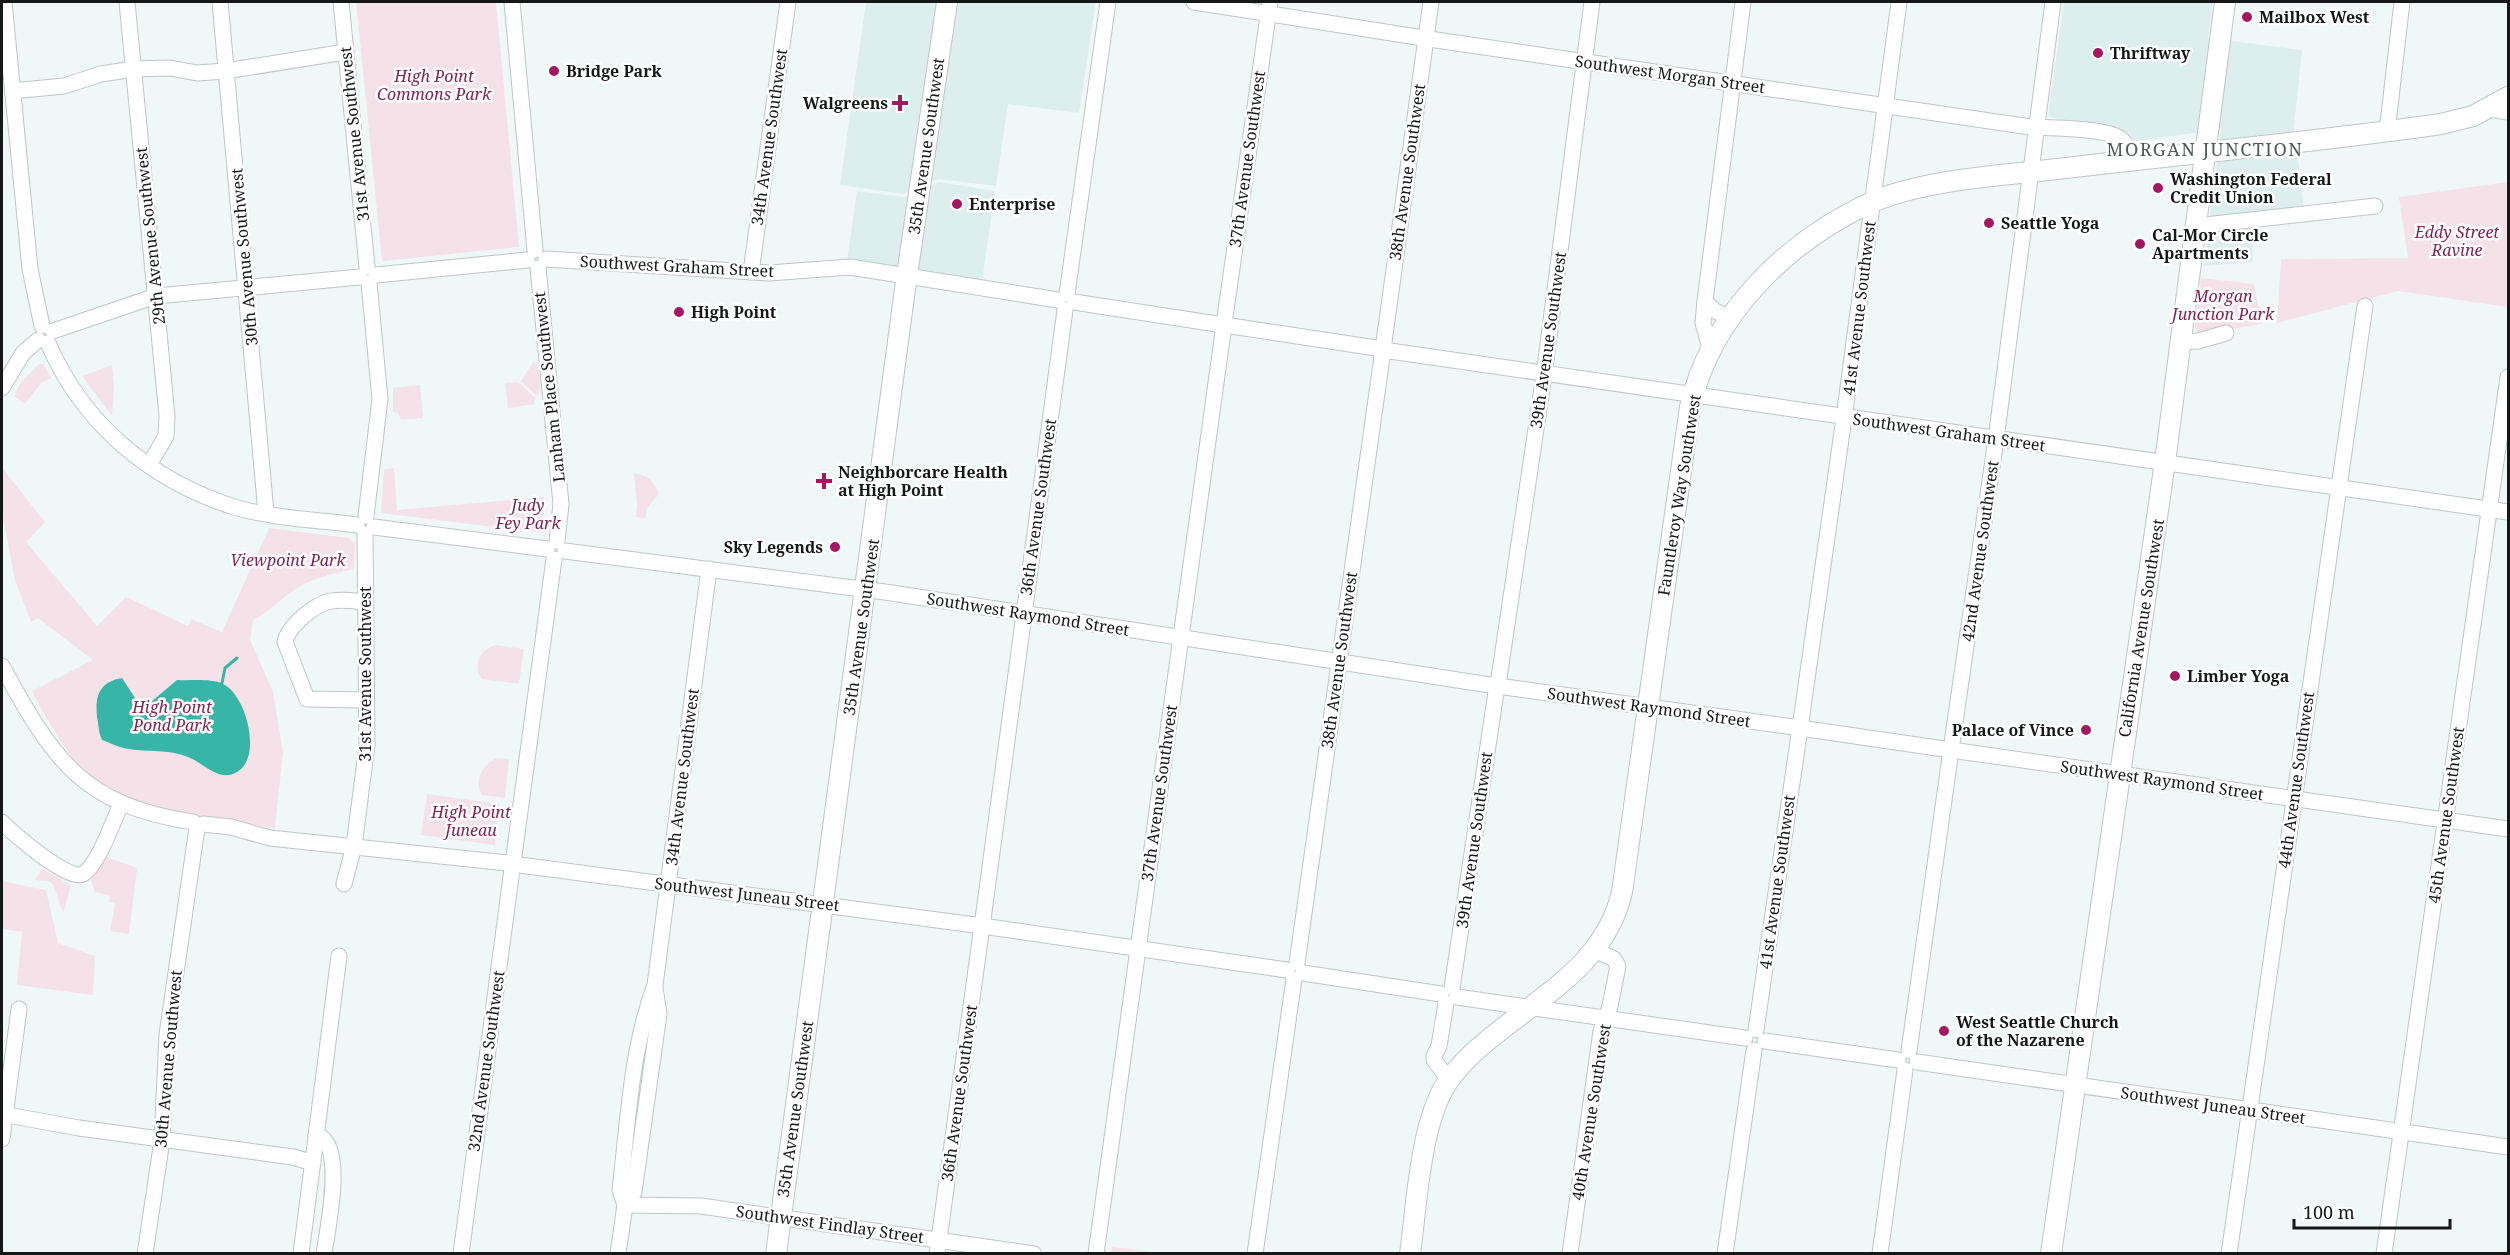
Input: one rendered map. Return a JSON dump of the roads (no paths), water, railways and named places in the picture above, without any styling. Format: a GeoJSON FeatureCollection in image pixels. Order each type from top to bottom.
{"type":"FeatureCollection","features":[{"type":"Feature","properties":{"kind":"main road","name":"35th Avenue Southwest"},"geometry":{"type":"LineString","coordinates":[[776,1254],[946,2]]}},
{"type":"Feature","properties":{"kind":"main road","name":"California Avenue Southwest"},"geometry":{"type":"LineString","coordinates":[[2051,1254],[2165,462],[2225,2]]}},
{"type":"Feature","properties":{"kind":"main road","name":"Fauntleroy Way Southwest"},"geometry":{"type":"LineString","coordinates":[[1410,1254],[1425,1146],[1437,1103],[1449,1080],[1475,1052],[1563,982],[1595,950],[1616,914],[1622,892],[1683,451],[1693,396],[1710,348],[1730,318],[1764,279],[1805,241],[1872,202],[1951,183],[2030,172],[2441,124],[2499,110],[2508,97]]}},
{"type":"Feature","properties":{"kind":"street","name":"Southwest Raymond Street"},"geometry":{"type":"LineString","coordinates":[[4,2],[30,269],[45,335],[59,369],[88,412],[132,455],[203,495],[236,507],[266,513],[866,590],[1648,707],[2508,829]]}},
{"type":"Feature","properties":{"kind":"street","name":"29th Avenue Southwest"},"geometry":{"type":"LineString","coordinates":[[127,2],[167,416],[165,436],[161,447],[149,465]]}},
{"type":"Feature","properties":{"kind":"street","name":"30th Avenue Southwest"},"geometry":{"type":"LineString","coordinates":[[220,2],[266,513]]}},
{"type":"Feature","properties":{"kind":"street","name":"31st Avenue Southwest"},"geometry":{"type":"LineString","coordinates":[[341,2],[380,399],[366,525],[367,745],[354,846],[344,884]]}},
{"type":"Feature","properties":{"kind":"street","name":"Lanham Place Southwest"},"geometry":{"type":"LineString","coordinates":[[512,2],[561,504],[556,550]]}},
{"type":"Feature","properties":{"kind":"street","name":"34th Avenue Southwest"},"geometry":{"type":"LineString","coordinates":[[751,272],[788,2]]}},
{"type":"Feature","properties":{"kind":"street","name":"36th Avenue Southwest"},"geometry":{"type":"LineString","coordinates":[[938,1247],[1108,2]]}},
{"type":"Feature","properties":{"kind":"street","name":"Southwest Morgan Street"},"geometry":{"type":"LineString","coordinates":[[1194,2],[1269,7],[1426,38],[1585,62],[2035,128],[2049,126],[2112,134],[2124,142],[2133,160]]}},
{"type":"Feature","properties":{"kind":"street","name":"38th Avenue Southwest"},"geometry":{"type":"LineString","coordinates":[[1255,1254],[1431,2]]}},
{"type":"Feature","properties":{"kind":"street","name":"39th Avenue Southwest"},"geometry":{"type":"LineString","coordinates":[[1449,1080],[1434,1060],[1434,1056],[1449,995],[1544,375],[1592,2]]}},
{"type":"Feature","properties":{"kind":"street"},"geometry":{"type":"LineString","coordinates":[[1710,348],[1703,323],[1705,301],[1743,2]]}},
{"type":"Feature","properties":{"kind":"street","name":"41st Avenue Southwest"},"geometry":{"type":"LineString","coordinates":[[1725,1254],[1844,418],[1899,2]]}},
{"type":"Feature","properties":{"kind":"street","name":"42nd Avenue Southwest"},"geometry":{"type":"LineString","coordinates":[[1880,1254],[1996,439],[2052,2]]}},
{"type":"Feature","properties":{"kind":"street"},"geometry":{"type":"LineString","coordinates":[[2387,132],[2402,2]]}},
{"type":"Feature","properties":{"kind":"street","name":"37th Avenue Southwest"},"geometry":{"type":"LineString","coordinates":[[1096,1254],[1269,7]]}},
{"type":"Feature","properties":{"kind":"street"},"geometry":{"type":"LineString","coordinates":[[12,91],[64,86],[101,74],[134,69],[170,69],[197,73],[226,71],[345,52]]}},
{"type":"Feature","properties":{"kind":"street"},"geometry":{"type":"LineString","coordinates":[[2196,226],[2375,206]]}},
{"type":"Feature","properties":{"kind":"street","name":"Southwest Graham Street"},"geometry":{"type":"LineString","coordinates":[[45,335],[156,296],[537,259],[769,273],[850,267],[1544,375],[2508,512]]}},
{"type":"Feature","properties":{"kind":"street"},"geometry":{"type":"LineString","coordinates":[[1705,301],[1714,311],[1730,318]]}},
{"type":"Feature","properties":{"kind":"street","name":"44th Avenue Southwest"},"geometry":{"type":"LineString","coordinates":[[2229,1254],[2365,306]]}},
{"type":"Feature","properties":{"kind":"street"},"geometry":{"type":"LineString","coordinates":[[2180,342],[2198,341],[2226,333]]}},
{"type":"Feature","properties":{"kind":"street"},"geometry":{"type":"LineString","coordinates":[[2,388],[23,353],[45,335]]}},
{"type":"Feature","properties":{"kind":"street","name":"45th Avenue Southwest"},"geometry":{"type":"LineString","coordinates":[[2384,1254],[2508,377]]}},
{"type":"Feature","properties":{"kind":"street","name":"32nd Avenue Southwest"},"geometry":{"type":"LineString","coordinates":[[460,1254],[556,550]]}},
{"type":"Feature","properties":{"kind":"street","name":"34th Avenue Southwest"},"geometry":{"type":"LineString","coordinates":[[618,1254],[625,1205],[620,1190],[634,1075],[646,1009],[655,985],[709,569]]}},
{"type":"Feature","properties":{"kind":"street"},"geometry":{"type":"LineString","coordinates":[[366,602],[327,602],[292,628],[286,635],[285,642],[307,699],[367,700]]}},
{"type":"Feature","properties":{"kind":"street","name":"Southwest Juneau Street"},"geometry":{"type":"LineString","coordinates":[[2,666],[7,689],[55,755],[82,780],[121,804],[160,817],[198,825],[231,828],[270,838],[513,863],[982,926],[1755,1040],[2508,1147]]}},
{"type":"Feature","properties":{"kind":"street"},"geometry":{"type":"LineString","coordinates":[[2,822],[26,843],[66,871],[77,875],[88,869],[100,850],[121,804]]}},
{"type":"Feature","properties":{"kind":"street","name":"30th Avenue Southwest"},"geometry":{"type":"LineString","coordinates":[[145,1254],[162,1140],[167,1035],[198,825]]}},
{"type":"Feature","properties":{"kind":"street","name":"40th Avenue Southwest"},"geometry":{"type":"LineString","coordinates":[[1570,1254],[1601,1031],[1618,966],[1614,959],[1595,950]]}},
{"type":"Feature","properties":{"kind":"street"},"geometry":{"type":"LineString","coordinates":[[301,1254],[339,956]]}},
{"type":"Feature","properties":{"kind":"street"},"geometry":{"type":"LineString","coordinates":[[2,1139],[3,1115],[19,1009]]}},
{"type":"Feature","properties":{"kind":"street"},"geometry":{"type":"LineString","coordinates":[[3,1115],[162,1140],[292,1157],[313,1163]]}},
{"type":"Feature","properties":{"kind":"street"},"geometry":{"type":"LineString","coordinates":[[316,1135],[322,1136],[327,1142],[334,1167],[324,1254]]}},
{"type":"Feature","properties":{"kind":"street","name":"Southwest Findlay Street"},"geometry":{"type":"LineString","coordinates":[[625,1205],[700,1206],[780,1216],[938,1247],[1034,1254]]}},
{"type":"Feature","properties":{"kind":"waterway"},"geometry":{"type":"LineString","coordinates":[[222,683],[225,668],[237,658]]}},
{"type":"Feature","properties":{"kind":"place","name":"Mailbox West"},"geometry":{"type":"Point","coordinates":[2247,17]}},
{"type":"Feature","properties":{"kind":"place","name":"Thriftway"},"geometry":{"type":"Point","coordinates":[2098,53]}},
{"type":"Feature","properties":{"kind":"place","name":"Bridge Park"},"geometry":{"type":"Point","coordinates":[554,71]}},
{"type":"Feature","properties":{"kind":"place","name":"Walgreens"},"geometry":{"type":"Point","coordinates":[900,103]}},
{"type":"Feature","properties":{"kind":"place","name":"Washington Federal Credit Union"},"geometry":{"type":"Point","coordinates":[2158,188]}},
{"type":"Feature","properties":{"kind":"place","name":"Enterprise"},"geometry":{"type":"Point","coordinates":[957,204]}},
{"type":"Feature","properties":{"kind":"place","name":"Seattle Yoga"},"geometry":{"type":"Point","coordinates":[1989,223]}},
{"type":"Feature","properties":{"kind":"place","name":"Cal-Mor Circle Apartments"},"geometry":{"type":"Point","coordinates":[2140,244]}},
{"type":"Feature","properties":{"kind":"place","name":"High Point"},"geometry":{"type":"Point","coordinates":[679,312]}},
{"type":"Feature","properties":{"kind":"place","name":"Neighborcare Health at High Point"},"geometry":{"type":"Point","coordinates":[824,481]}},
{"type":"Feature","properties":{"kind":"place","name":"Sky Legends"},"geometry":{"type":"Point","coordinates":[835,547]}},
{"type":"Feature","properties":{"kind":"place","name":"Limber Yoga"},"geometry":{"type":"Point","coordinates":[2175,676]}},
{"type":"Feature","properties":{"kind":"place","name":"Palace of Vince"},"geometry":{"type":"Point","coordinates":[2086,730]}},
{"type":"Feature","properties":{"kind":"place","name":"West Seattle Church of the Nazarene"},"geometry":{"type":"Point","coordinates":[1944,1031]}},
{"type":"Feature","properties":{"kind":"district","name":"MORGAN JUNCTION"},"geometry":{"type":"Point","coordinates":[2205,150]}},
{"type":"Feature","properties":{"kind":"park label","name":"High Point Commons Park"},"geometry":{"type":"Point","coordinates":[434,85]}},
{"type":"Feature","properties":{"kind":"park label","name":"Eddy Street Ravine"},"geometry":{"type":"Point","coordinates":[2457,241]}},
{"type":"Feature","properties":{"kind":"park label","name":"Morgan Junction Park"},"geometry":{"type":"Point","coordinates":[2223,305]}},
{"type":"Feature","properties":{"kind":"park label","name":"Judy Fey Park"},"geometry":{"type":"Point","coordinates":[528,514]}},
{"type":"Feature","properties":{"kind":"park label","name":"Viewpoint Park"},"geometry":{"type":"Point","coordinates":[288,560]}},
{"type":"Feature","properties":{"kind":"park label","name":"High Point Pond Park"},"geometry":{"type":"Point","coordinates":[172,716]}},
{"type":"Feature","properties":{"kind":"park label","name":"High Point Juneau"},"geometry":{"type":"Point","coordinates":[471,821]}}]}
